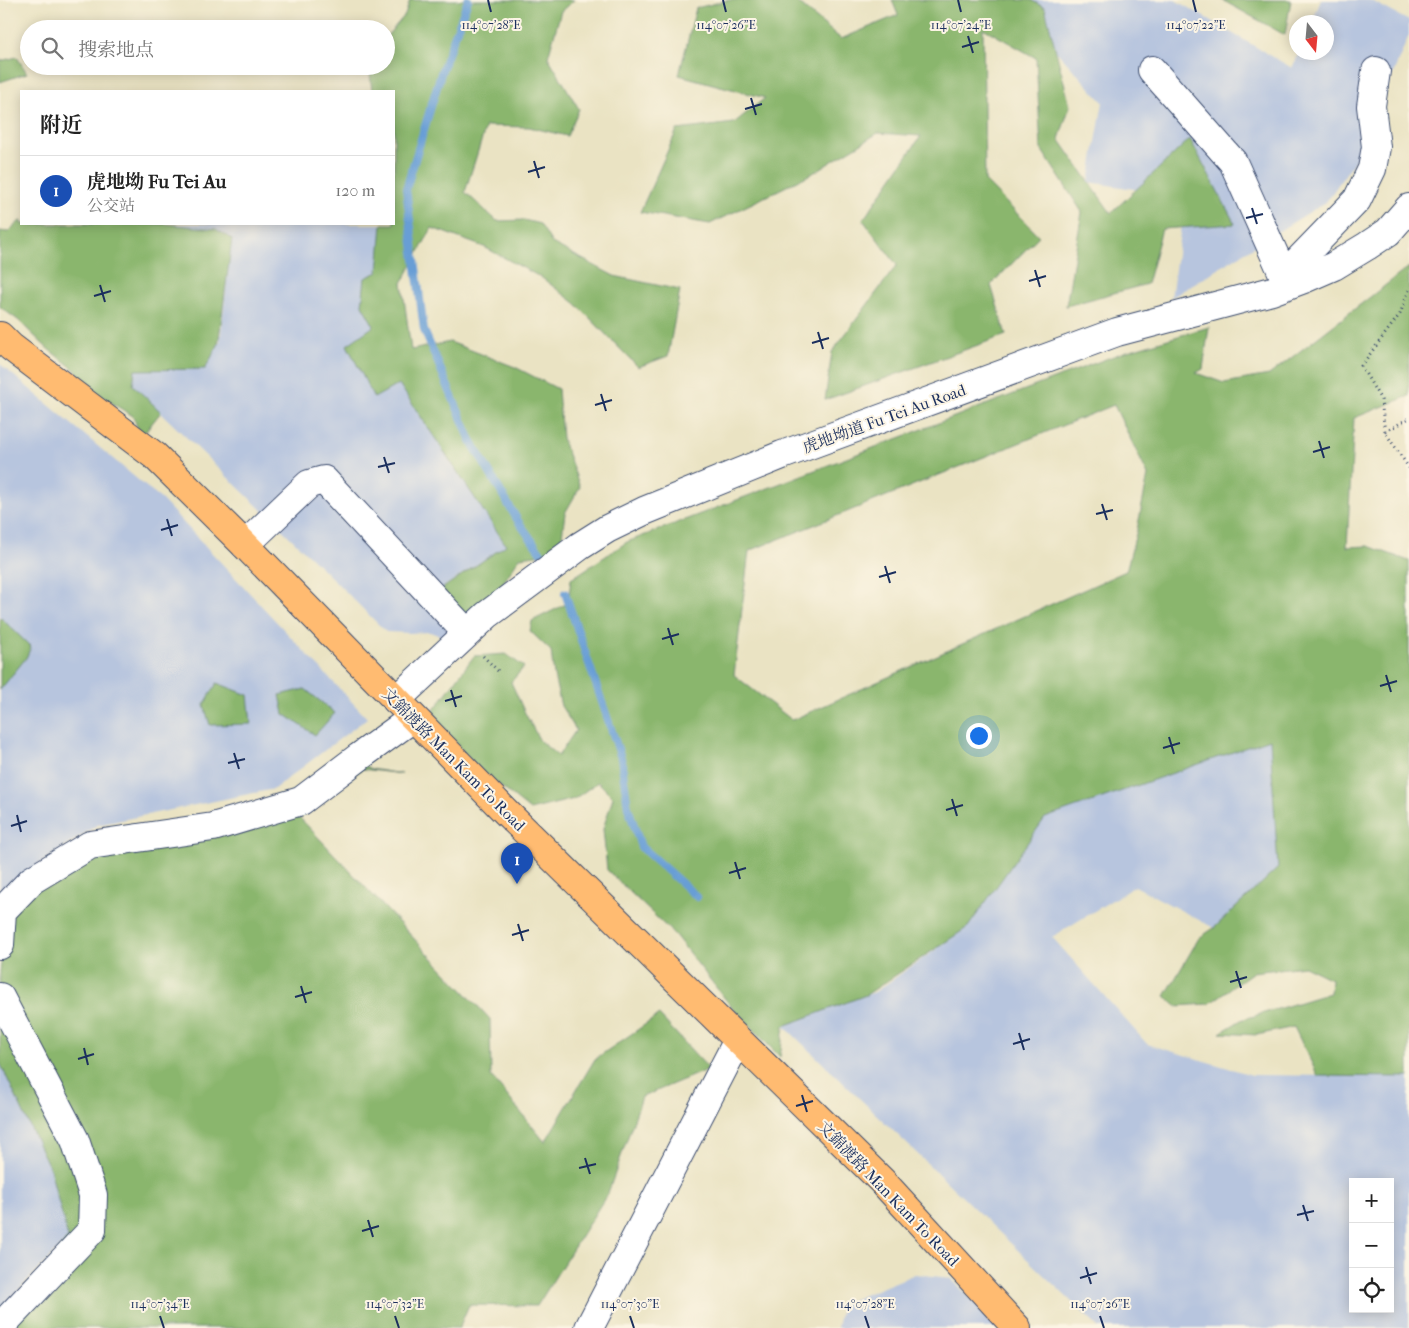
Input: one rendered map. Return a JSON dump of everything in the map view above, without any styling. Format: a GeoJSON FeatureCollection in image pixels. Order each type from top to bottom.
{"type":"FeatureCollection","features":[{"type":"Feature","properties":{"kind":"main road","name":"文錦渡路 Man Kam To Road"},"geometry":{"type":"LineString","coordinates":[[0,336],[11,347],[154,456],[245,545],[520,826],[882,1181],[1017,1328]]}},
{"type":"Feature","properties":{"kind":"street"},"geometry":{"type":"LineString","coordinates":[[1152,70],[1233,162],[1288,285]]}},
{"type":"Feature","properties":{"kind":"street"},"geometry":{"type":"LineString","coordinates":[[1288,285],[1295,264],[1357,200],[1372,169],[1376,147],[1371,106],[1376,71]]}},
{"type":"Feature","properties":{"kind":"street","name":"虎地坳道 Fu Tei Au Road"},"geometry":{"type":"LineString","coordinates":[[0,945],[2,911],[32,880],[90,845],[213,828],[301,801],[359,756],[405,709],[467,633],[487,615],[580,546],[608,529],[644,511],[782,456],[1117,332],[1234,302],[1288,285],[1334,266],[1368,246],[1388,232],[1409,208]]}},
{"type":"Feature","properties":{"kind":"street"},"geometry":{"type":"LineString","coordinates":[[245,545],[309,484],[324,480],[467,633]]}},
{"type":"Feature","properties":{"kind":"street"},"geometry":{"type":"LineString","coordinates":[[0,997],[75,1140],[93,1195],[92,1230],[0,1327]]}},
{"type":"Feature","properties":{"kind":"street"},"geometry":{"type":"LineString","coordinates":[[589,1328],[738,1040]]}},
{"type":"Feature","properties":{"kind":"path"},"geometry":{"type":"LineString","coordinates":[[1409,290],[1400,314],[1361,366],[1381,400],[1384,432],[1409,468]]}},
{"type":"Feature","properties":{"kind":"path"},"geometry":{"type":"LineString","coordinates":[[1384,432],[1409,418]]}},
{"type":"Feature","properties":{"kind":"shaded area"},"geometry":{"type":"Polygon","coordinates":[[[1009,0],[1175,0],[1292,68],[1296,60],[1334,60],[1334,15],[1315,15],[1321,0],[1370,0],[1409,21],[1409,35],[1360,153],[1326,202],[1171,298],[1185,197],[1089,182],[1103,102],[1009,0]]]}},
{"type":"Feature","properties":{"kind":"shaded area"},"geometry":{"type":"Polygon","coordinates":[[[166,225],[382,225],[374,326],[347,345],[399,384],[506,545],[443,587],[462,614],[443,637],[430,632],[386,632],[132,385],[135,370],[205,369],[220,341],[232,239],[166,225]]]}},
{"type":"Feature","properties":{"kind":"shaded area"},"geometry":{"type":"Polygon","coordinates":[[[0,364],[162,500],[367,718],[274,789],[97,825],[0,891],[0,364]]]}},
{"type":"Feature","properties":{"kind":"shaded area"},"geometry":{"type":"Polygon","coordinates":[[[1338,720],[1278,868],[1214,928],[1135,886],[1052,937],[1147,1044],[1252,1075],[1409,1077],[1409,1328],[1099,1328],[784,1026],[875,992],[968,927],[1043,819],[1203,759],[1338,720]]]}},
{"type":"Feature","properties":{"kind":"shaded area"},"geometry":{"type":"Polygon","coordinates":[[[0,1063],[50,1169],[68,1238],[0,1310],[0,1063]]]}},
{"type":"Feature","properties":{"kind":"shaded area"},"geometry":{"type":"Polygon","coordinates":[[[915,1274],[950,1278],[1001,1328],[837,1328],[842,1304],[915,1274]]]}},
{"type":"Feature","properties":{"kind":"green space"},"geometry":{"type":"Polygon","coordinates":[[[410,0],[574,0],[561,11],[548,57],[579,109],[567,136],[529,127],[486,126],[465,192],[497,221],[524,220],[540,224],[552,243],[614,276],[680,290],[668,356],[638,367],[575,303],[542,278],[484,247],[432,228],[402,283],[411,350],[450,342],[515,367],[558,389],[562,438],[580,487],[565,513],[560,552],[520,557],[493,603],[462,614],[437,592],[506,545],[399,384],[374,398],[347,345],[374,326],[362,305],[365,278],[378,272],[382,225],[395,225],[395,90],[372,90],[370,75],[395,75],[395,27],[405,15],[410,0]]]}},
{"type":"Feature","properties":{"kind":"green space"},"geometry":{"type":"Polygon","coordinates":[[[729,0],[795,0],[841,39],[898,15],[892,0],[1031,0],[1045,8],[1070,106],[1059,139],[1111,213],[1190,139],[1235,224],[1162,229],[1147,284],[1066,306],[1082,212],[1041,149],[1036,58],[983,28],[985,181],[1039,236],[991,285],[1006,335],[825,400],[832,352],[897,265],[863,220],[921,136],[878,133],[813,173],[710,224],[640,212],[677,130],[734,123],[765,98],[679,75],[696,8],[729,0]]]}},
{"type":"Feature","properties":{"kind":"green space"},"geometry":{"type":"Polygon","coordinates":[[[1222,0],[1291,0],[1285,35],[1222,0]]]}},
{"type":"Feature","properties":{"kind":"green space"},"geometry":{"type":"Polygon","coordinates":[[[17,57],[20,62],[21,75],[0,82],[0,61],[17,57]]]}},
{"type":"Feature","properties":{"kind":"green space"},"geometry":{"type":"Polygon","coordinates":[[[20,221],[20,225],[176,225],[216,229],[232,239],[218,345],[205,369],[135,370],[133,385],[161,412],[141,437],[133,416],[97,394],[74,369],[48,349],[18,320],[0,307],[0,231],[8,232],[20,221]]]}},
{"type":"Feature","properties":{"kind":"green space"},"geometry":{"type":"Polygon","coordinates":[[[1409,267],[1409,396],[1354,418],[1347,547],[1368,546],[1409,561],[1409,1077],[1318,1076],[1294,1027],[1257,1035],[1220,1033],[1241,1020],[1330,993],[1331,979],[1304,966],[1253,972],[1209,1004],[1176,1006],[1165,996],[1199,938],[1214,928],[1278,868],[1270,739],[1045,818],[968,927],[866,995],[784,1026],[780,1057],[730,1005],[675,935],[607,870],[603,829],[613,797],[598,782],[574,799],[530,810],[478,768],[430,715],[474,656],[506,654],[524,667],[511,682],[540,741],[558,756],[576,730],[561,706],[554,676],[551,651],[530,631],[532,621],[568,603],[571,579],[627,542],[1124,352],[1209,327],[1203,369],[1196,373],[1224,383],[1269,375],[1409,267]],[[1114,405],[749,551],[734,675],[792,720],[1126,571],[1137,530],[1148,475],[1114,405]]]}},
{"type":"Feature","properties":{"kind":"green space"},"geometry":{"type":"Polygon","coordinates":[[[0,617],[31,647],[26,658],[0,690],[0,617]]]}},
{"type":"Feature","properties":{"kind":"green space"},"geometry":{"type":"Polygon","coordinates":[[[217,683],[248,695],[251,724],[210,725],[204,705],[217,683]]]}},
{"type":"Feature","properties":{"kind":"green space"},"geometry":{"type":"Polygon","coordinates":[[[305,689],[335,713],[315,735],[284,714],[280,695],[305,689]]]}},
{"type":"Feature","properties":{"kind":"green space"},"geometry":{"type":"Polygon","coordinates":[[[359,762],[371,769],[402,774],[362,769],[300,818],[490,1019],[491,1076],[545,1142],[595,1059],[659,1015],[709,1069],[642,1097],[608,1193],[537,1306],[469,1305],[459,1328],[0,1328],[68,1238],[50,1169],[0,1063],[0,971],[11,902],[84,849],[304,805],[359,762]]]}},
{"type":"Feature","properties":{"kind":"waterway"},"geometry":{"type":"LineString","coordinates":[[468,0],[442,70],[406,189],[424,330],[471,441],[518,521],[541,553]]}},
{"type":"Feature","properties":{"kind":"waterway"},"geometry":{"type":"LineString","coordinates":[[565,593],[621,758],[628,807],[641,847],[697,897]]}},
{"type":"Feature","properties":{"kind":"place","name":"虎地坳 Fu Tei Au"},"geometry":{"type":"Point","coordinates":[517,884]}}]}
